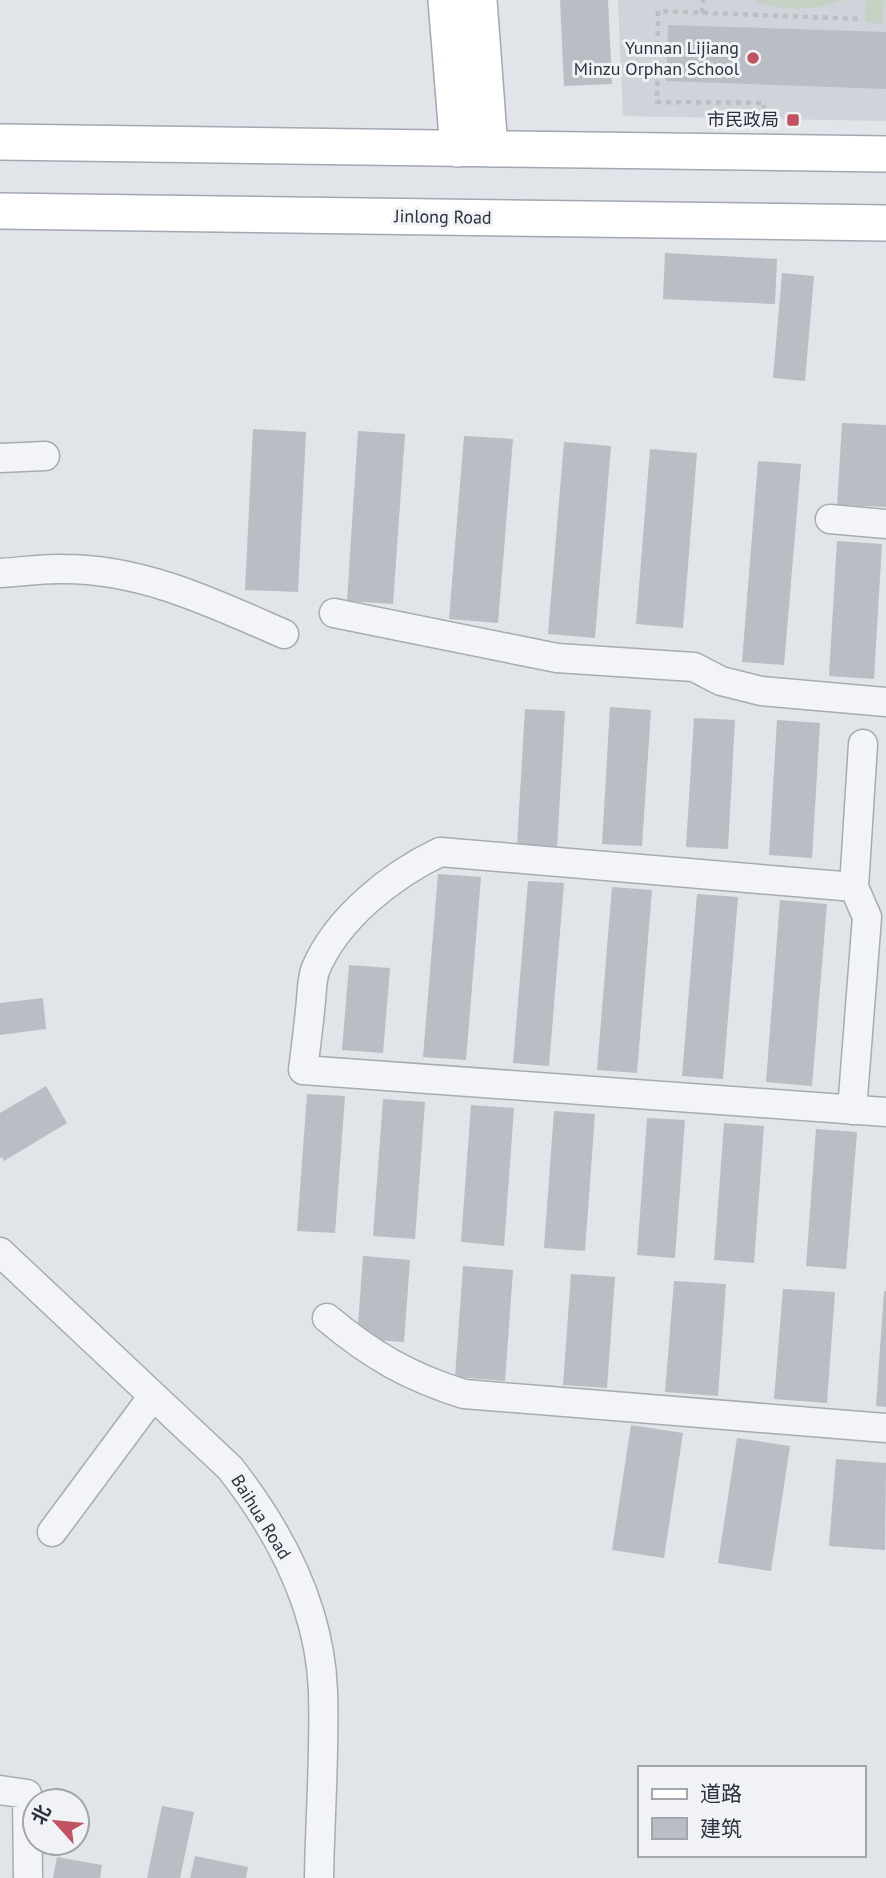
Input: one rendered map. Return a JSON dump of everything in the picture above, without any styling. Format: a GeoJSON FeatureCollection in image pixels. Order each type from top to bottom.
{"type":"FeatureCollection","features":[{"type":"Feature","properties":{"kind":"main road"},"geometry":{"type":"LineString","coordinates":[[446,0],[474,149]]}},
{"type":"Feature","properties":{"kind":"main road"},"geometry":{"type":"LineString","coordinates":[[474,149],[479,0]]}},
{"type":"Feature","properties":{"kind":"main road"},"geometry":{"type":"LineString","coordinates":[[0,142],[886,154]]}},
{"type":"Feature","properties":{"kind":"main road","name":"Jinlong Road"},"geometry":{"type":"LineString","coordinates":[[0,211],[886,223]]}},
{"type":"Feature","properties":{"kind":"street"},"geometry":{"type":"LineString","coordinates":[[0,458],[45,456]]}},
{"type":"Feature","properties":{"kind":"street"},"geometry":{"type":"LineString","coordinates":[[830,519],[886,524]]}},
{"type":"Feature","properties":{"kind":"street"},"geometry":{"type":"LineString","coordinates":[[0,573],[64,569],[119,573],[172,587],[284,634]]}},
{"type":"Feature","properties":{"kind":"street"},"geometry":{"type":"LineString","coordinates":[[334,613],[557,658],[694,667],[721,681],[761,691],[886,702]]}},
{"type":"Feature","properties":{"kind":"street"},"geometry":{"type":"LineString","coordinates":[[852,1110],[867,917],[854,887],[863,744]]}},
{"type":"Feature","properties":{"kind":"street"},"geometry":{"type":"LineString","coordinates":[[854,887],[440,852],[397,876],[372,896],[350,918],[331,943],[315,970],[303,1070],[886,1112]]}},
{"type":"Feature","properties":{"kind":"street","name":"Baihua Road"},"geometry":{"type":"LineString","coordinates":[[0,1252],[230,1468],[255,1499],[275,1532],[304,1597],[319,1659],[323,1691],[319,1878]]}},
{"type":"Feature","properties":{"kind":"street"},"geometry":{"type":"LineString","coordinates":[[327,1318],[365,1348],[398,1369],[426,1382],[464,1394],[886,1428]]}},
{"type":"Feature","properties":{"kind":"street"},"geometry":{"type":"LineString","coordinates":[[52,1532],[153,1396]]}},
{"type":"Feature","properties":{"kind":"street"},"geometry":{"type":"LineString","coordinates":[[0,1790],[27,1794],[28,1878]]}},
{"type":"Feature","properties":{"kind":"path"},"geometry":{"type":"LineString","coordinates":[[702,13],[703,0]]}},
{"type":"Feature","properties":{"kind":"path"},"geometry":{"type":"LineString","coordinates":[[763,153],[764,103],[657,102],[658,11],[860,19]]}},
{"type":"Feature","properties":{"kind":"shaded area","name":"Yunnan Lijiang Minzu Orphan School"},"geometry":{"type":"Polygon","coordinates":[[[618,0],[886,0],[886,121],[623,116],[618,0]]]}},
{"type":"Feature","properties":{"kind":"green space"},"geometry":{"type":"Polygon","coordinates":[[[753,0],[841,0],[820,7],[797,9],[753,0]]]}},
{"type":"Feature","properties":{"kind":"green space"},"geometry":{"type":"Polygon","coordinates":[[[866,0],[884,0],[882,24],[865,22],[866,0]]]}},
{"type":"Feature","properties":{"kind":"building"},"geometry":{"type":"Polygon","coordinates":[[[560,0],[608,0],[612,84],[564,86],[560,0]]]}},
{"type":"Feature","properties":{"kind":"building"},"geometry":{"type":"Polygon","coordinates":[[[668,25],[886,32],[886,89],[666,81],[668,25]]]}},
{"type":"Feature","properties":{"kind":"building"},"geometry":{"type":"Polygon","coordinates":[[[665,253],[777,259],[775,304],[663,299],[665,253]]]}},
{"type":"Feature","properties":{"kind":"building"},"geometry":{"type":"Polygon","coordinates":[[[782,273],[814,276],[805,381],[773,378],[782,273]]]}},
{"type":"Feature","properties":{"kind":"building"},"geometry":{"type":"Polygon","coordinates":[[[842,423],[886,425],[886,507],[837,505],[842,423]]]}},
{"type":"Feature","properties":{"kind":"building"},"geometry":{"type":"Polygon","coordinates":[[[253,429],[306,432],[298,592],[245,590],[253,429]]]}},
{"type":"Feature","properties":{"kind":"building"},"geometry":{"type":"Polygon","coordinates":[[[358,431],[405,434],[393,604],[347,601],[358,431]]]}},
{"type":"Feature","properties":{"kind":"building"},"geometry":{"type":"Polygon","coordinates":[[[464,436],[513,439],[498,623],[449,619],[464,436]]]}},
{"type":"Feature","properties":{"kind":"building"},"geometry":{"type":"Polygon","coordinates":[[[564,442],[611,446],[595,638],[548,634],[564,442]]]}},
{"type":"Feature","properties":{"kind":"building"},"geometry":{"type":"Polygon","coordinates":[[[650,449],[697,453],[683,628],[636,624],[650,449]]]}},
{"type":"Feature","properties":{"kind":"building"},"geometry":{"type":"Polygon","coordinates":[[[758,461],[801,464],[784,665],[742,662],[758,461]]]}},
{"type":"Feature","properties":{"kind":"building"},"geometry":{"type":"Polygon","coordinates":[[[837,541],[882,544],[874,679],[829,676],[837,541]]]}},
{"type":"Feature","properties":{"kind":"building"},"geometry":{"type":"Polygon","coordinates":[[[610,707],[651,710],[642,846],[602,844],[610,707]]]}},
{"type":"Feature","properties":{"kind":"building"},"geometry":{"type":"Polygon","coordinates":[[[525,709],[565,711],[557,847],[517,845],[525,709]]]}},
{"type":"Feature","properties":{"kind":"building"},"geometry":{"type":"Polygon","coordinates":[[[694,718],[735,720],[728,849],[686,847],[694,718]]]}},
{"type":"Feature","properties":{"kind":"building"},"geometry":{"type":"Polygon","coordinates":[[[777,720],[820,723],[812,858],[769,855],[777,720]]]}},
{"type":"Feature","properties":{"kind":"building"},"geometry":{"type":"Polygon","coordinates":[[[438,874],[481,877],[466,1060],[423,1057],[438,874]]]}},
{"type":"Feature","properties":{"kind":"building"},"geometry":{"type":"Polygon","coordinates":[[[528,881],[564,883],[549,1066],[513,1063],[528,881]]]}},
{"type":"Feature","properties":{"kind":"building"},"geometry":{"type":"Polygon","coordinates":[[[612,887],[652,890],[637,1073],[597,1070],[612,887]]]}},
{"type":"Feature","properties":{"kind":"building"},"geometry":{"type":"Polygon","coordinates":[[[697,894],[738,897],[723,1079],[682,1076],[697,894]]]}},
{"type":"Feature","properties":{"kind":"building"},"geometry":{"type":"Polygon","coordinates":[[[780,900],[827,904],[812,1086],[766,1082],[780,900]]]}},
{"type":"Feature","properties":{"kind":"building"},"geometry":{"type":"Polygon","coordinates":[[[349,965],[390,968],[383,1053],[342,1050],[349,965]]]}},
{"type":"Feature","properties":{"kind":"building"},"geometry":{"type":"Polygon","coordinates":[[[43,998],[46,1029],[0,1035],[0,1003],[43,998]]]}},
{"type":"Feature","properties":{"kind":"building"},"geometry":{"type":"Polygon","coordinates":[[[46,1086],[67,1123],[4,1161],[0,1158],[0,1113],[46,1086]]]}},
{"type":"Feature","properties":{"kind":"building"},"geometry":{"type":"Polygon","coordinates":[[[307,1094],[345,1096],[335,1233],[297,1231],[307,1094]]]}},
{"type":"Feature","properties":{"kind":"building"},"geometry":{"type":"Polygon","coordinates":[[[383,1099],[425,1102],[415,1239],[373,1236],[383,1099]]]}},
{"type":"Feature","properties":{"kind":"building"},"geometry":{"type":"Polygon","coordinates":[[[471,1105],[514,1108],[504,1246],[461,1242],[471,1105]]]}},
{"type":"Feature","properties":{"kind":"building"},"geometry":{"type":"Polygon","coordinates":[[[554,1111],[595,1114],[585,1251],[544,1248],[554,1111]]]}},
{"type":"Feature","properties":{"kind":"building"},"geometry":{"type":"Polygon","coordinates":[[[647,1118],[685,1120],[675,1258],[637,1255],[647,1118]]]}},
{"type":"Feature","properties":{"kind":"building"},"geometry":{"type":"Polygon","coordinates":[[[724,1123],[764,1126],[754,1263],[714,1260],[724,1123]]]}},
{"type":"Feature","properties":{"kind":"building"},"geometry":{"type":"Polygon","coordinates":[[[816,1129],[857,1132],[846,1269],[806,1266],[816,1129]]]}},
{"type":"Feature","properties":{"kind":"building"},"geometry":{"type":"Polygon","coordinates":[[[363,1256],[410,1260],[404,1342],[357,1339],[363,1256]]]}},
{"type":"Feature","properties":{"kind":"building"},"geometry":{"type":"Polygon","coordinates":[[[463,1266],[513,1270],[505,1381],[455,1377],[463,1266]]]}},
{"type":"Feature","properties":{"kind":"building"},"geometry":{"type":"Polygon","coordinates":[[[571,1274],[615,1277],[607,1388],[563,1385],[571,1274]]]}},
{"type":"Feature","properties":{"kind":"building"},"geometry":{"type":"Polygon","coordinates":[[[674,1281],[726,1284],[718,1396],[665,1392],[674,1281]]]}},
{"type":"Feature","properties":{"kind":"building"},"geometry":{"type":"Polygon","coordinates":[[[783,1289],[835,1292],[827,1403],[774,1399],[783,1289]]]}},
{"type":"Feature","properties":{"kind":"building"},"geometry":{"type":"Polygon","coordinates":[[[886,1291],[886,1407],[876,1406],[886,1291]]]}},
{"type":"Feature","properties":{"kind":"building"},"geometry":{"type":"Polygon","coordinates":[[[631,1425],[683,1433],[664,1558],[612,1550],[631,1425]]]}},
{"type":"Feature","properties":{"kind":"building"},"geometry":{"type":"Polygon","coordinates":[[[737,1438],[790,1446],[771,1571],[718,1563],[737,1438]]]}},
{"type":"Feature","properties":{"kind":"building"},"geometry":{"type":"Polygon","coordinates":[[[836,1459],[886,1463],[885,1550],[829,1546],[836,1459]]]}},
{"type":"Feature","properties":{"kind":"building"},"geometry":{"type":"Polygon","coordinates":[[[162,1806],[194,1812],[180,1878],[147,1878],[162,1806]]]}},
{"type":"Feature","properties":{"kind":"building"},"geometry":{"type":"Polygon","coordinates":[[[195,1856],[248,1867],[246,1878],[190,1878],[195,1856]]]}},
{"type":"Feature","properties":{"kind":"building"},"geometry":{"type":"Polygon","coordinates":[[[57,1857],[102,1865],[100,1878],[53,1878],[57,1857]]]}},
{"type":"Feature","properties":{"kind":"place","name":"Yunnan Lijiang Minzu Orphan School"},"geometry":{"type":"Point","coordinates":[753,58]}},
{"type":"Feature","properties":{"kind":"place","name":"市民政局"},"geometry":{"type":"Point","coordinates":[793,120]}}]}
